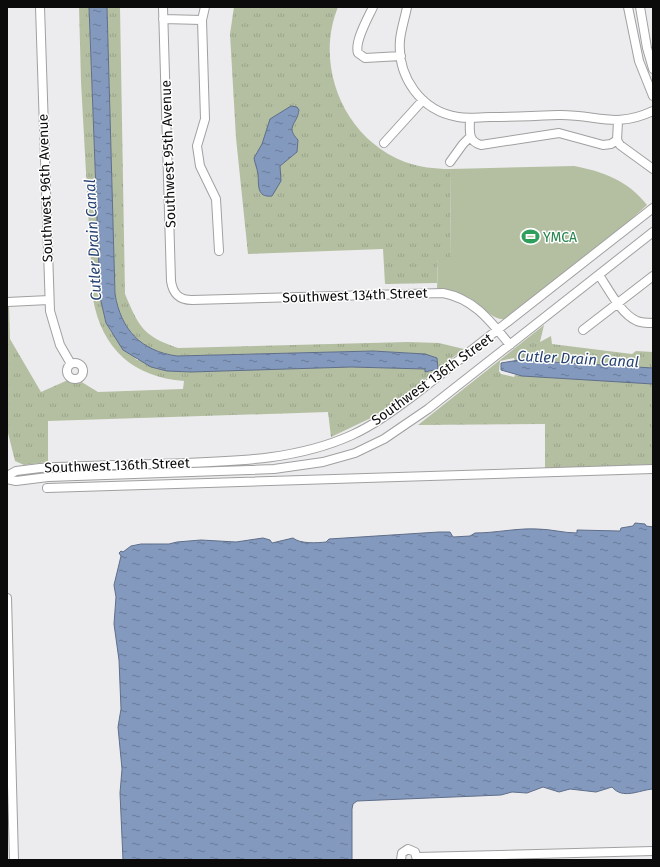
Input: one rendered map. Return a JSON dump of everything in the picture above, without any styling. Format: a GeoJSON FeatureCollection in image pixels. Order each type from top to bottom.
{"type":"FeatureCollection","features":[{"type":"Feature","properties":{"kind":"street","name":"Southwest 96th Avenue"},"geometry":{"type":"LineString","coordinates":[[40,7],[49,300],[54,330],[71,364]]}},
{"type":"Feature","properties":{"kind":"street","name":"Southwest 95th Avenue"},"geometry":{"type":"LineString","coordinates":[[163,7],[171,281],[173,291],[180,298]]}},
{"type":"Feature","properties":{"kind":"street","name":"Southwest 95th Avenue"},"geometry":{"type":"LineString","coordinates":[[205,7],[202,20],[205,119],[197,146],[200,166],[216,199],[219,251]]}},
{"type":"Feature","properties":{"kind":"street"},"geometry":{"type":"LineString","coordinates":[[373,7],[360,39],[358,53],[366,58],[401,56]]}},
{"type":"Feature","properties":{"kind":"street"},"geometry":{"type":"LineString","coordinates":[[407,7],[400,40],[404,71],[410,85],[423,100],[445,113],[457,117],[470,118],[572,115],[618,121],[631,119],[653,111]]}},
{"type":"Feature","properties":{"kind":"street"},"geometry":{"type":"LineString","coordinates":[[653,69],[641,19],[640,8],[628,9],[639,61],[653,96]]}},
{"type":"Feature","properties":{"kind":"street"},"geometry":{"type":"LineString","coordinates":[[163,19],[202,20]]}},
{"type":"Feature","properties":{"kind":"street"},"geometry":{"type":"LineString","coordinates":[[630,21],[641,19]]}},
{"type":"Feature","properties":{"kind":"street"},"geometry":{"type":"LineString","coordinates":[[384,143],[423,100]]}},
{"type":"Feature","properties":{"kind":"street"},"geometry":{"type":"LineString","coordinates":[[470,118],[470,137],[473,142],[481,145],[557,134],[603,145],[611,144],[617,140]]}},
{"type":"Feature","properties":{"kind":"street"},"geometry":{"type":"LineString","coordinates":[[618,121],[617,140],[620,145],[653,169]]}},
{"type":"Feature","properties":{"kind":"street"},"geometry":{"type":"LineString","coordinates":[[450,162],[462,144],[470,137]]}},
{"type":"Feature","properties":{"kind":"street","name":"Southwest 136th Street"},"geometry":{"type":"LineString","coordinates":[[7,478],[16,471],[40,468],[248,460],[284,456],[323,446],[352,435],[381,419],[413,396],[653,208]]}},
{"type":"Feature","properties":{"kind":"street","name":"Southwest 136th Street"},"geometry":{"type":"LineString","coordinates":[[7,478],[16,481],[64,476],[274,470],[323,462],[355,453],[384,439],[428,409],[653,232]]}},
{"type":"Feature","properties":{"kind":"street"},"geometry":{"type":"LineString","coordinates":[[599,275],[618,303],[635,320],[653,323]]}},
{"type":"Feature","properties":{"kind":"street"},"geometry":{"type":"LineString","coordinates":[[583,330],[653,276]]}},
{"type":"Feature","properties":{"kind":"street","name":"Southwest 134th Street"},"geometry":{"type":"LineString","coordinates":[[180,298],[192,300],[439,292],[455,296],[472,304],[498,330],[510,345]]}},
{"type":"Feature","properties":{"kind":"street"},"geometry":{"type":"LineString","coordinates":[[7,302],[49,300]]}},
{"type":"Feature","properties":{"kind":"street","name":"Southwest 136th Street"},"geometry":{"type":"LineString","coordinates":[[47,488],[653,469]]}},
{"type":"Feature","properties":{"kind":"street"},"geometry":{"type":"LineString","coordinates":[[7,598],[14,860]]}},
{"type":"Feature","properties":{"kind":"street"},"geometry":{"type":"LineString","coordinates":[[401,860],[402,853],[408,849],[414,850],[417,859],[653,851]]}},
{"type":"Feature","properties":{"kind":"green space"},"geometry":{"type":"Polygon","coordinates":[[[79,7],[89,7],[100,297],[106,323],[111,332],[137,360],[403,368],[425,369],[425,372],[437,370],[405,396],[371,418],[331,437],[328,412],[48,421],[48,462],[24,465],[15,461],[7,429],[7,307],[9,305],[10,339],[41,392],[68,380],[74,382],[80,381],[98,392],[183,389],[184,381],[150,374],[135,366],[123,357],[112,346],[97,317],[93,299],[81,82],[79,7]]]}},
{"type":"Feature","properties":{"kind":"green space"},"geometry":{"type":"Polygon","coordinates":[[[107,7],[120,7],[125,294],[134,315],[144,329],[157,339],[178,348],[408,342],[439,343],[464,349],[438,369],[437,358],[425,354],[373,351],[177,356],[153,349],[143,344],[135,337],[122,318],[115,294],[107,7]]]}},
{"type":"Feature","properties":{"kind":"green space"},"geometry":{"type":"Polygon","coordinates":[[[234,7],[338,7],[331,30],[330,53],[333,76],[340,98],[351,118],[365,136],[384,151],[405,162],[438,169],[450,169],[451,258],[438,258],[437,283],[385,284],[383,249],[248,254],[236,138],[230,34],[234,7]]]}},
{"type":"Feature","properties":{"kind":"green space","name":"YMCA"},"geometry":{"type":"Polygon","coordinates":[[[574,166],[605,174],[614,178],[632,189],[647,205],[628,222],[505,319],[500,319],[491,315],[466,296],[437,289],[438,258],[451,257],[450,169],[574,166]]]}},
{"type":"Feature","properties":{"kind":"green space"},"geometry":{"type":"Polygon","coordinates":[[[544,325],[540,342],[551,336],[552,344],[632,354],[636,351],[653,352],[653,368],[532,360],[515,361],[514,358],[500,361],[499,371],[501,374],[514,377],[515,375],[653,384],[653,465],[545,469],[545,424],[418,425],[544,325]]]}},
{"type":"Feature","properties":{"kind":"water"},"geometry":{"type":"Polygon","coordinates":[[[89,7],[107,7],[115,294],[122,318],[135,337],[143,344],[153,349],[177,356],[373,351],[425,354],[437,358],[438,369],[425,372],[425,369],[351,367],[191,372],[167,371],[151,367],[123,350],[106,323],[100,297],[89,7]]]}},
{"type":"Feature","properties":{"kind":"water"},"geometry":{"type":"Polygon","coordinates":[[[291,106],[297,107],[299,110],[292,128],[292,132],[298,140],[297,152],[280,166],[281,181],[272,196],[263,195],[259,190],[258,174],[254,158],[262,144],[270,119],[291,106]]]}},
{"type":"Feature","properties":{"kind":"water"},"geometry":{"type":"Polygon","coordinates":[[[519,360],[653,368],[653,384],[522,376],[501,370],[501,363],[519,360]]]}},
{"type":"Feature","properties":{"kind":"water"},"geometry":{"type":"Polygon","coordinates":[[[635,523],[653,527],[653,789],[626,794],[616,791],[612,787],[596,792],[570,789],[559,792],[543,787],[527,793],[512,792],[501,795],[357,801],[353,804],[352,809],[352,860],[123,860],[120,793],[122,769],[118,727],[121,709],[119,660],[114,624],[116,597],[114,585],[121,556],[119,553],[121,551],[123,552],[131,546],[141,544],[169,544],[201,540],[236,542],[263,538],[270,540],[272,543],[293,538],[304,542],[313,543],[326,542],[329,539],[439,532],[450,532],[453,537],[470,536],[475,533],[529,529],[577,533],[577,530],[620,531],[621,528],[633,526],[635,523]]]}},
{"type":"Feature","properties":{"kind":"place","name":"YMCA"},"geometry":{"type":"Point","coordinates":[530,237]}},
{"type":"Feature","properties":{"kind":"water label","name":"Cutler Drain Canal"},"geometry":{"type":"Point","coordinates":[93,240]}},
{"type":"Feature","properties":{"kind":"water label","name":"Cutler Drain Canal"},"geometry":{"type":"Point","coordinates":[578,359]}}]}
